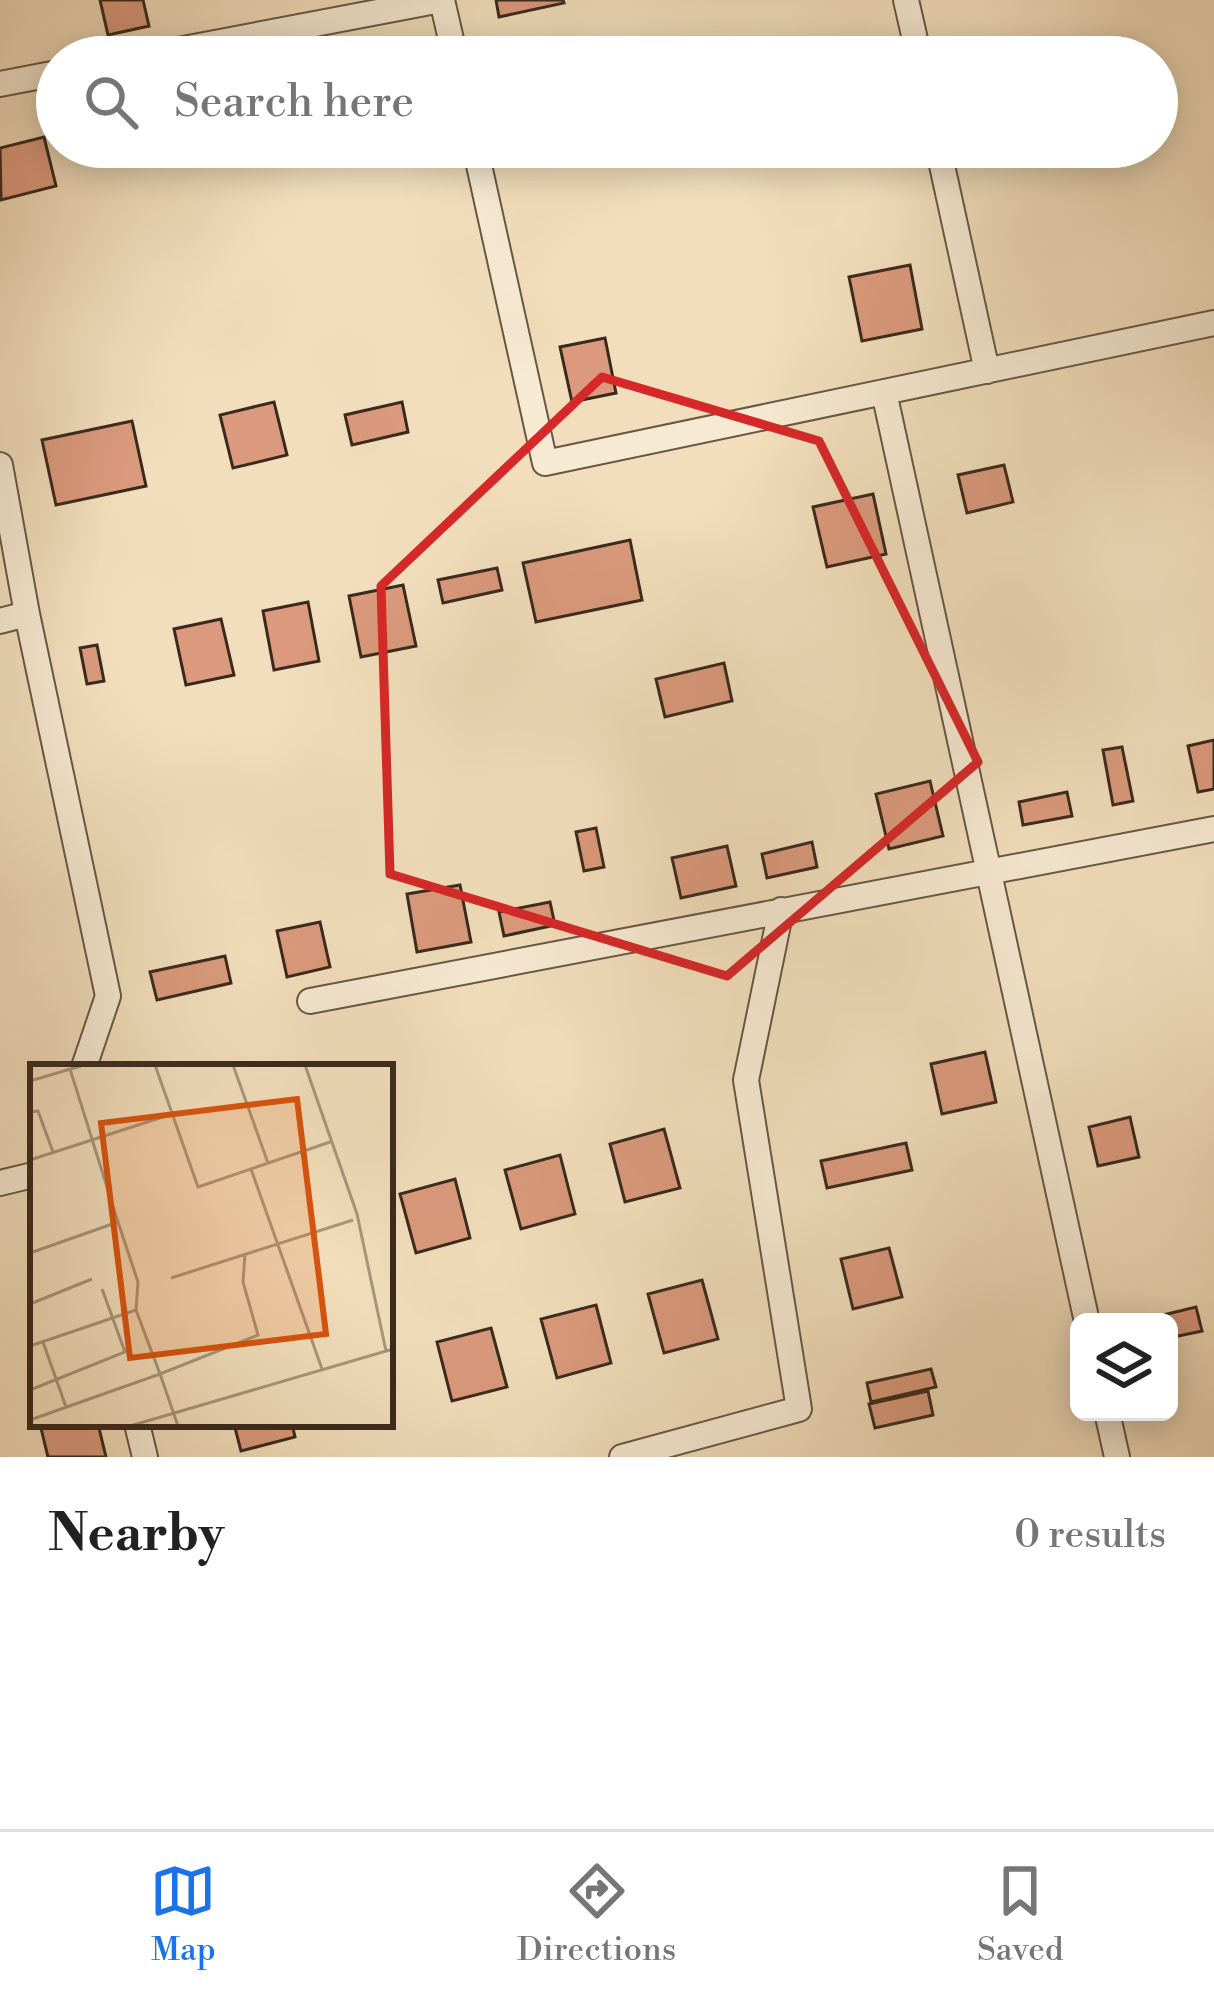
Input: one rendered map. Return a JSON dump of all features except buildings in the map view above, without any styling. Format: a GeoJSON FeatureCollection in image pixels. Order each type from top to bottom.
{"type":"FeatureCollection","features":[{"type":"Feature","properties":{"kind":"street"},"geometry":{"type":"LineString","coordinates":[[252,36],[442,0],[450,36]]}},
{"type":"Feature","properties":{"kind":"street"},"geometry":{"type":"LineString","coordinates":[[906,0],[914,36]]}},
{"type":"Feature","properties":{"kind":"street"},"geometry":{"type":"LineString","coordinates":[[0,84],[36,77]]}},
{"type":"Feature","properties":{"kind":"street"},"geometry":{"type":"LineString","coordinates":[[480,168],[545,463],[1214,323]]}},
{"type":"Feature","properties":{"kind":"street"},"geometry":{"type":"LineString","coordinates":[[943,168],[987,370]]}},
{"type":"Feature","properties":{"kind":"street"},"geometry":{"type":"LineString","coordinates":[[884,392],[1085,1313]]}},
{"type":"Feature","properties":{"kind":"street"},"geometry":{"type":"LineString","coordinates":[[0,465],[108,996],[84,1064]]}},
{"type":"Feature","properties":{"kind":"street"},"geometry":{"type":"LineString","coordinates":[[0,620],[27,614]]}},
{"type":"Feature","properties":{"kind":"street"},"geometry":{"type":"LineString","coordinates":[[310,1001],[1214,829]]}},
{"type":"Feature","properties":{"kind":"street"},"geometry":{"type":"LineString","coordinates":[[622,1457],[799,1409],[746,1080],[781,910]]}},
{"type":"Feature","properties":{"kind":"street"},"geometry":{"type":"LineString","coordinates":[[0,1183],[30,1176]]}},
{"type":"Feature","properties":{"kind":"street"},"geometry":{"type":"LineString","coordinates":[[1109,1421],[1117,1457]]}},
{"type":"Feature","properties":{"kind":"street"},"geometry":{"type":"LineString","coordinates":[[138,1427],[145,1457]]}},
{"type":"Feature","properties":{"kind":"highlighted area"},"geometry":{"type":"Polygon","coordinates":[[[602,377],[819,441],[978,762],[727,976],[390,874],[381,586],[602,377]]]}}]}
